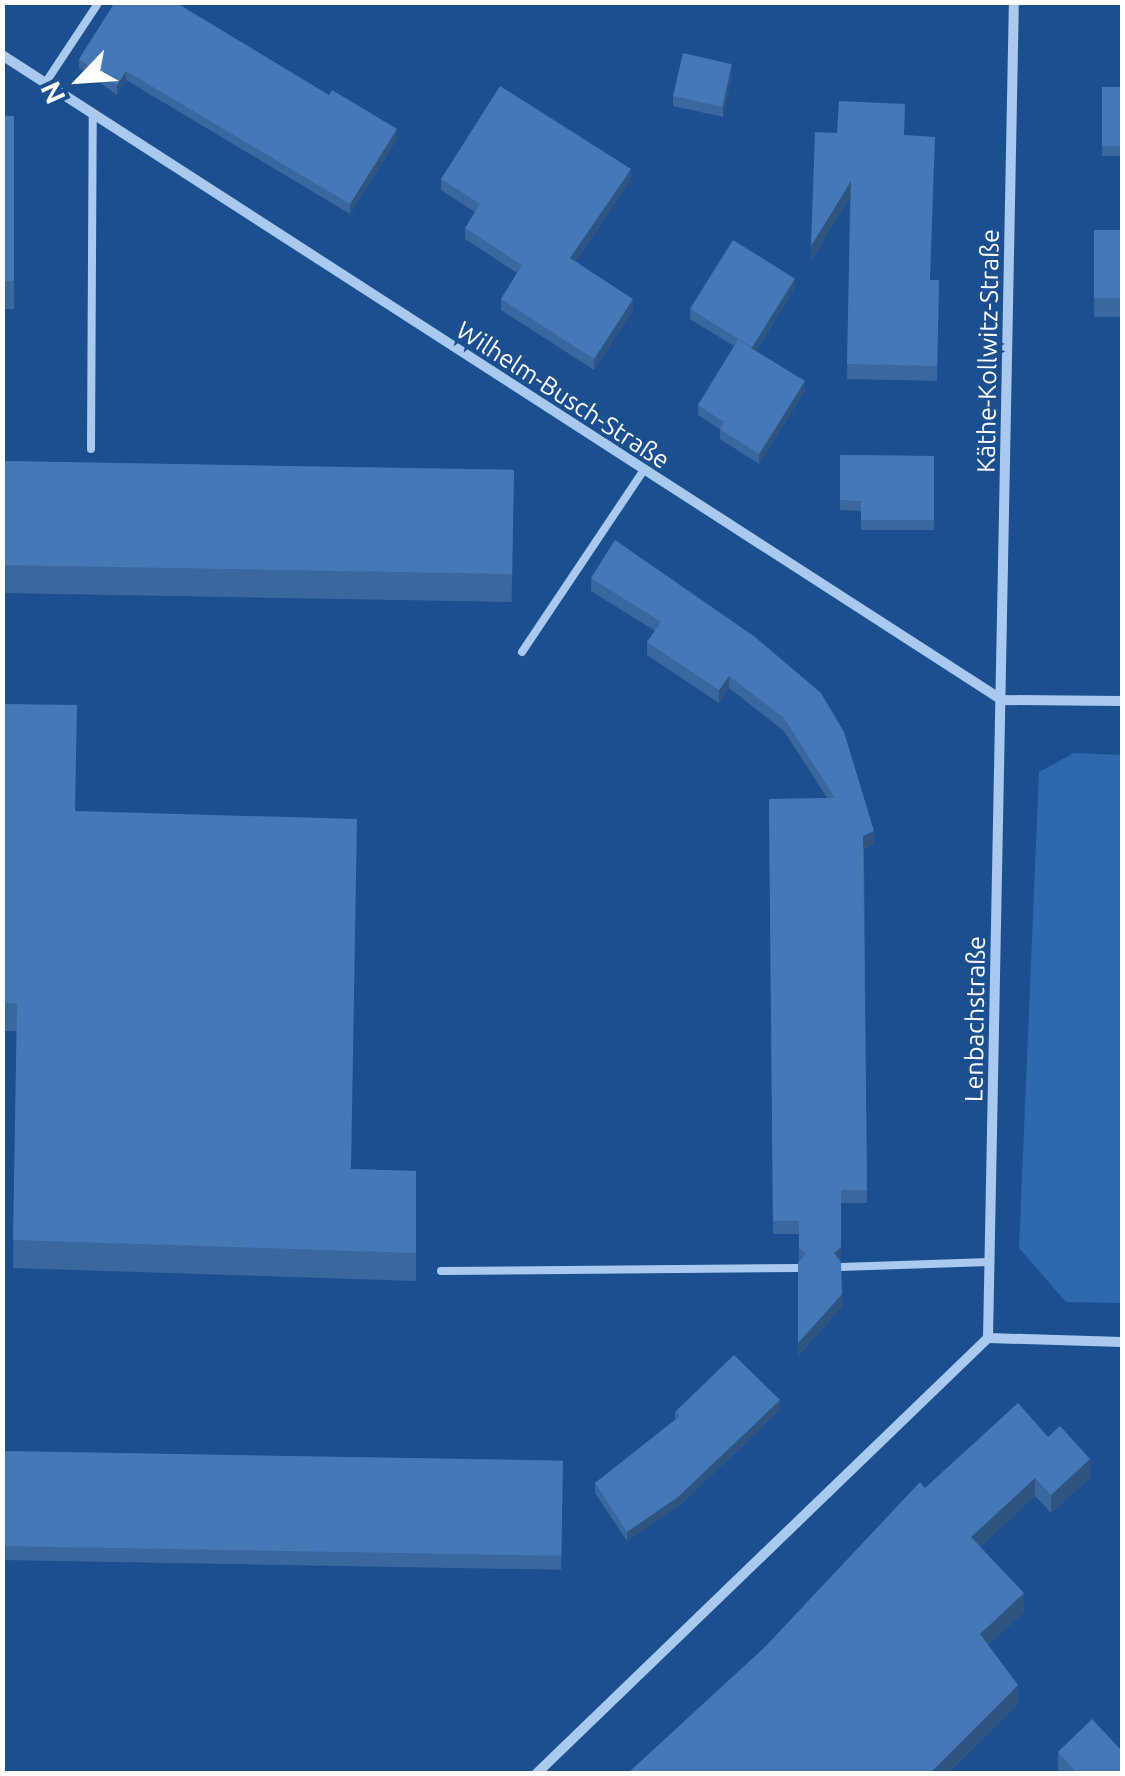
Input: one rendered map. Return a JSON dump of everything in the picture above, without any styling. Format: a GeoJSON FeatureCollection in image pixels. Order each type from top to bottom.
{"type":"FeatureCollection","features":[{"type":"Feature","properties":{"kind":"street","name":"Käthe-Kollwitz-Straße"},"geometry":{"type":"LineString","coordinates":[[1002,700],[1014,2]]}},
{"type":"Feature","properties":{"kind":"street","name":"Wilhelm-Busch-Straße"},"geometry":{"type":"LineString","coordinates":[[2,55],[1002,700]]}},
{"type":"Feature","properties":{"kind":"street"},"geometry":{"type":"LineString","coordinates":[[1002,700],[1122,702]]}},
{"type":"Feature","properties":{"kind":"street","name":"Lenbachstraße"},"geometry":{"type":"LineString","coordinates":[[988,1338],[1002,700]]}},
{"type":"Feature","properties":{"kind":"street"},"geometry":{"type":"LineString","coordinates":[[536,1774],[988,1338],[1122,1342]]}},
{"type":"Feature","properties":{"kind":"lane"},"geometry":{"type":"LineString","coordinates":[[44,85],[99,2]]}},
{"type":"Feature","properties":{"kind":"lane"},"geometry":{"type":"LineString","coordinates":[[92,449],[93,116]]}},
{"type":"Feature","properties":{"kind":"lane"},"geometry":{"type":"LineString","coordinates":[[522,652],[644,470]]}},
{"type":"Feature","properties":{"kind":"lane"},"geometry":{"type":"LineString","coordinates":[[841,1267],[990,1262]]}},
{"type":"Feature","properties":{"kind":"lane"},"geometry":{"type":"LineString","coordinates":[[441,1271],[798,1268]]}},
{"type":"Feature","properties":{"kind":"shaded area"},"geometry":{"type":"Polygon","coordinates":[[[1074,753],[1122,755],[1122,1303],[1066,1302],[1019,1248],[1039,772],[1074,753]]]}},
{"type":"Feature","properties":{"kind":"building"},"geometry":{"type":"Polygon","coordinates":[[[115,2],[175,2],[329,95],[332,90],[397,129],[350,204],[126,71],[117,85],[79,59],[115,2]]]}},
{"type":"Feature","properties":{"kind":"building"},"geometry":{"type":"Polygon","coordinates":[[[683,53],[732,64],[722,107],[673,96],[683,53]]]}},
{"type":"Feature","properties":{"kind":"building"},"geometry":{"type":"Polygon","coordinates":[[[500,86],[631,169],[570,258],[633,299],[594,359],[501,299],[522,265],[465,228],[480,204],[441,179],[500,86]]]}},
{"type":"Feature","properties":{"kind":"building"},"geometry":{"type":"Polygon","coordinates":[[[1102,87],[1122,87],[1122,146],[1102,146],[1102,87]]]}},
{"type":"Feature","properties":{"kind":"building"},"geometry":{"type":"Polygon","coordinates":[[[839,101],[905,104],[904,135],[935,137],[930,280],[939,280],[937,366],[847,364],[851,181],[811,246],[815,132],[837,133],[839,101]]]}},
{"type":"Feature","properties":{"kind":"building"},"geometry":{"type":"Polygon","coordinates":[[[2,116],[14,116],[14,281],[2,281],[2,116]]]}},
{"type":"Feature","properties":{"kind":"building"},"geometry":{"type":"Polygon","coordinates":[[[1094,230],[1122,230],[1122,298],[1094,298],[1094,230]]]}},
{"type":"Feature","properties":{"kind":"building"},"geometry":{"type":"Polygon","coordinates":[[[733,240],[795,279],[752,347],[690,309],[733,240]]]}},
{"type":"Feature","properties":{"kind":"building"},"geometry":{"type":"Polygon","coordinates":[[[738,340],[805,381],[759,454],[720,429],[724,422],[698,405],[738,340]]]}},
{"type":"Feature","properties":{"kind":"building"},"geometry":{"type":"Polygon","coordinates":[[[840,455],[934,456],[934,520],[861,520],[861,501],[840,500],[840,455]]]}},
{"type":"Feature","properties":{"kind":"building"},"geometry":{"type":"Polygon","coordinates":[[[2,461],[514,470],[512,574],[2,565],[2,461]]]}},
{"type":"Feature","properties":{"kind":"building"},"geometry":{"type":"Polygon","coordinates":[[[615,540],[755,637],[821,693],[844,732],[874,831],[863,836],[867,1190],[841,1190],[841,1247],[834,1253],[841,1262],[842,1294],[798,1343],[798,1263],[806,1254],[799,1248],[799,1221],[773,1221],[769,799],[835,798],[784,718],[729,676],[719,690],[647,642],[661,622],[591,578],[615,540]]]}},
{"type":"Feature","properties":{"kind":"building"},"geometry":{"type":"Polygon","coordinates":[[[2,704],[77,705],[75,811],[357,819],[351,1169],[416,1171],[416,1253],[13,1240],[17,1003],[2,1003],[2,704]]]}},
{"type":"Feature","properties":{"kind":"building"},"geometry":{"type":"Polygon","coordinates":[[[734,1355],[780,1400],[678,1497],[627,1532],[595,1483],[680,1416],[675,1412],[734,1355]]]}},
{"type":"Feature","properties":{"kind":"building"},"geometry":{"type":"Polygon","coordinates":[[[1018,1403],[1048,1437],[1060,1426],[1090,1459],[1051,1495],[1035,1478],[971,1537],[1024,1593],[980,1634],[1018,1685],[929,1774],[627,1774],[764,1648],[920,1482],[925,1488],[1018,1403]]]}},
{"type":"Feature","properties":{"kind":"building"},"geometry":{"type":"Polygon","coordinates":[[[2,1451],[563,1461],[561,1556],[2,1546],[2,1451]]]}},
{"type":"Feature","properties":{"kind":"building"},"geometry":{"type":"Polygon","coordinates":[[[1092,1719],[1122,1751],[1122,1774],[1078,1774],[1058,1752],[1092,1719]]]}}]}
